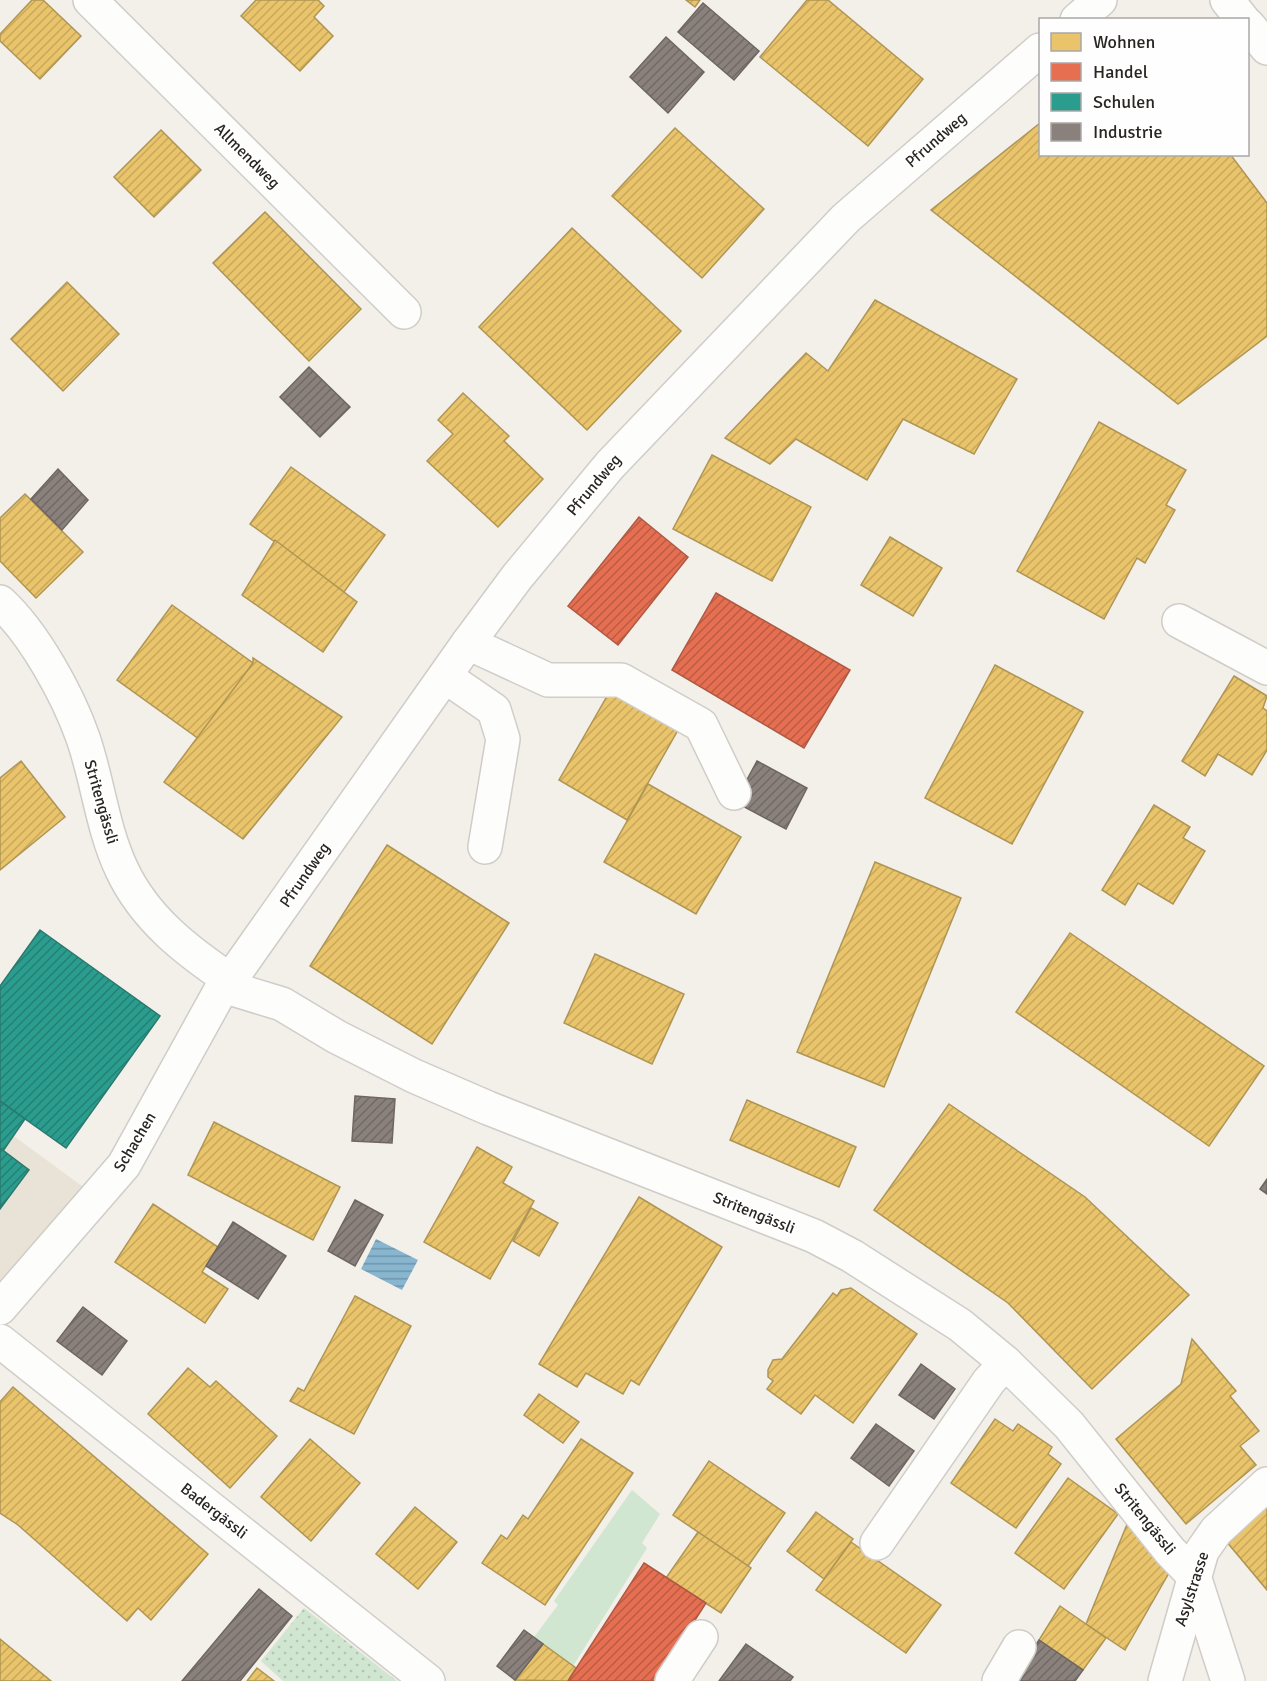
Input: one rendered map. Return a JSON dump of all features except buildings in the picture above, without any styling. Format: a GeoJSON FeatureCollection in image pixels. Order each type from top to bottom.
{"type":"FeatureCollection","features":[{"type":"Feature","properties":{"kind":"street","name":"Allmendweg"},"geometry":{"type":"LineString","coordinates":[[90,0],[404,312]]}},
{"type":"Feature","properties":{"kind":"street"},"geometry":{"type":"LineString","coordinates":[[1079,18],[1100,0]]}},
{"type":"Feature","properties":{"kind":"street"},"geometry":{"type":"LineString","coordinates":[[1227,0],[1241,18]]}},
{"type":"Feature","properties":{"kind":"street"},"geometry":{"type":"LineString","coordinates":[[1249,26],[1267,48]]}},
{"type":"Feature","properties":{"kind":"street","name":"Pfrundweg"},"geometry":{"type":"LineString","coordinates":[[227,983],[468,643],[517,577],[610,465],[846,218],[1039,52]]}},
{"type":"Feature","properties":{"kind":"street","name":"Stritengässli"},"geometry":{"type":"LineString","coordinates":[[0,602],[51,668],[83,738],[104,820],[122,871],[153,918],[227,983],[282,1004],[337,1037],[404,1071],[488,1108],[814,1236],[852,1256],[960,1325],[1006,1364],[1069,1425],[1170,1551],[1194,1576]]}},
{"type":"Feature","properties":{"kind":"street"},"geometry":{"type":"LineString","coordinates":[[1179,621],[1267,668]]}},
{"type":"Feature","properties":{"kind":"street"},"geometry":{"type":"LineString","coordinates":[[468,643],[548,680],[621,680],[691,719],[701,725],[734,793]]}},
{"type":"Feature","properties":{"kind":"street"},"geometry":{"type":"LineString","coordinates":[[446,677],[494,710],[503,739],[484,847]]}},
{"type":"Feature","properties":{"kind":"street","name":"Schachen"},"geometry":{"type":"LineString","coordinates":[[0,1308],[124,1165],[227,983]]}},
{"type":"Feature","properties":{"kind":"street","name":"Badergässli"},"geometry":{"type":"LineString","coordinates":[[0,1341],[428,1681]]}},
{"type":"Feature","properties":{"kind":"street"},"geometry":{"type":"LineString","coordinates":[[877,1544],[989,1380],[1006,1364]]}},
{"type":"Feature","properties":{"kind":"street","name":"Asylstrasse"},"geometry":{"type":"LineString","coordinates":[[1165,1681],[1202,1551],[1216,1531],[1267,1484]]}},
{"type":"Feature","properties":{"kind":"street"},"geometry":{"type":"LineString","coordinates":[[1194,1576],[1228,1681]]}},
{"type":"Feature","properties":{"kind":"street"},"geometry":{"type":"LineString","coordinates":[[672,1681],[701,1637]]}},
{"type":"Feature","properties":{"kind":"street"},"geometry":{"type":"LineString","coordinates":[[999,1681],[1018,1647]]}},
{"type":"Feature","properties":{"kind":"shaded area"},"geometry":{"type":"Polygon","coordinates":[[[0,1126],[86,1189],[0,1293],[0,1126]]]}},
{"type":"Feature","properties":{"kind":"green space"},"geometry":{"type":"Polygon","coordinates":[[[632,1490],[660,1514],[642,1543],[647,1548],[573,1666],[534,1637],[558,1605],[554,1601],[632,1490]]]}},
{"type":"Feature","properties":{"kind":"green space"},"geometry":{"type":"Polygon","coordinates":[[[304,1608],[397,1681],[283,1681],[261,1661],[304,1608]]]}},
{"type":"Feature","properties":{"kind":"water"},"geometry":{"type":"Polygon","coordinates":[[[376,1239],[418,1260],[402,1290],[361,1269],[376,1239]]]}}]}
